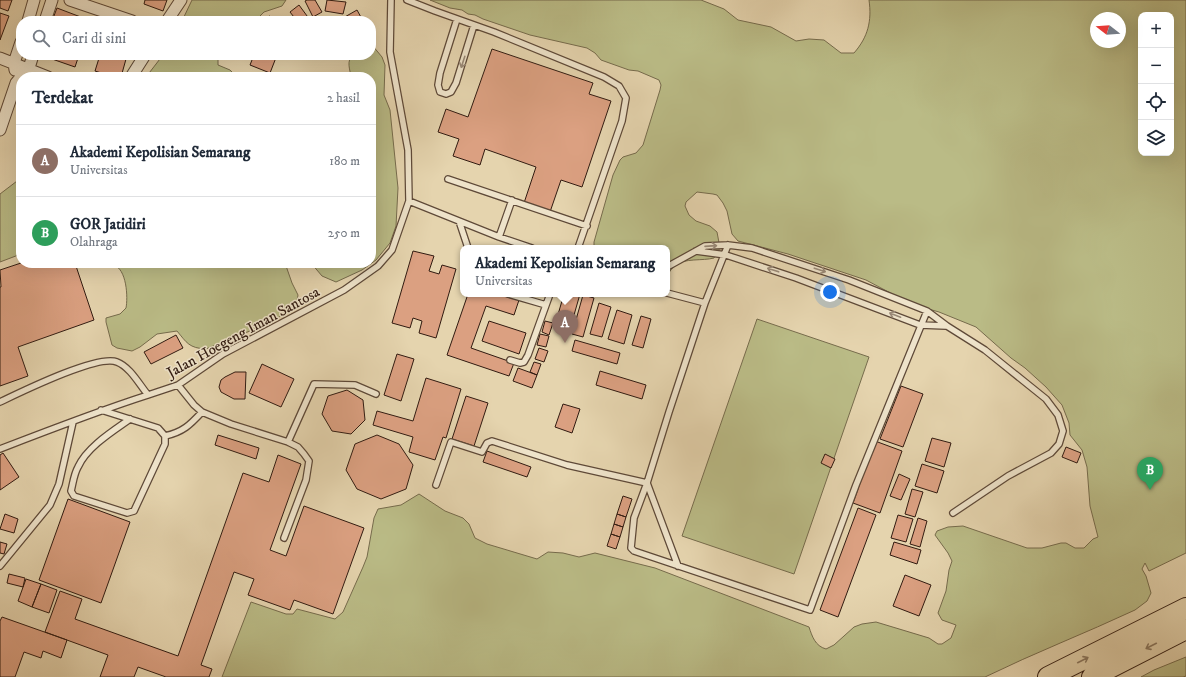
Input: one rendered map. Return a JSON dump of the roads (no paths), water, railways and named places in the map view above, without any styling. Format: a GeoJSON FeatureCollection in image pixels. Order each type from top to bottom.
{"type":"FeatureCollection","features":[{"type":"Feature","properties":{"kind":"highway"},"geometry":{"type":"LineString","coordinates":[[1048,677],[1186,608]]}},
{"type":"Feature","properties":{"kind":"highway"},"geometry":{"type":"LineString","coordinates":[[1092,677],[1186,629]]}},
{"type":"Feature","properties":{"kind":"street"},"geometry":{"type":"LineString","coordinates":[[29,16],[34,0]]}},
{"type":"Feature","properties":{"kind":"street"},"geometry":{"type":"LineString","coordinates":[[47,16],[52,0]]}},
{"type":"Feature","properties":{"kind":"street"},"geometry":{"type":"LineString","coordinates":[[70,0],[117,16]]}},
{"type":"Feature","properties":{"kind":"street"},"geometry":{"type":"LineString","coordinates":[[170,16],[181,0]]}},
{"type":"Feature","properties":{"kind":"street"},"geometry":{"type":"LineString","coordinates":[[16,57],[14,63],[17,72]]}},
{"type":"Feature","properties":{"kind":"street"},"geometry":{"type":"LineString","coordinates":[[0,58],[37,72]]}},
{"type":"Feature","properties":{"kind":"street"},"geometry":{"type":"LineString","coordinates":[[25,72],[29,68],[31,60]]}},
{"type":"Feature","properties":{"kind":"street"},"geometry":{"type":"LineString","coordinates":[[134,72],[142,60]]}},
{"type":"Feature","properties":{"kind":"street"},"geometry":{"type":"LineString","coordinates":[[0,130],[16,87]]}},
{"type":"Feature","properties":{"kind":"lane","name":"Jalan Hoegeng Iman Santosa"},"geometry":{"type":"LineString","coordinates":[[376,267],[392,250],[409,201],[408,150],[390,52],[391,0]]}},
{"type":"Feature","properties":{"kind":"lane"},"geometry":{"type":"LineString","coordinates":[[407,0],[604,76],[619,86],[626,98],[622,121],[579,245]]}},
{"type":"Feature","properties":{"kind":"lane"},"geometry":{"type":"LineString","coordinates":[[457,19],[440,73],[438,85],[440,92],[446,94],[452,92],[474,25]]}},
{"type":"Feature","properties":{"kind":"lane"},"geometry":{"type":"LineString","coordinates":[[448,179],[587,226]]}},
{"type":"Feature","properties":{"kind":"lane"},"geometry":{"type":"LineString","coordinates":[[499,237],[512,200]]}},
{"type":"Feature","properties":{"kind":"lane"},"geometry":{"type":"LineString","coordinates":[[409,201],[523,245]]}},
{"type":"Feature","properties":{"kind":"lane"},"geometry":{"type":"LineString","coordinates":[[459,221],[467,245]]}},
{"type":"Feature","properties":{"kind":"lane"},"geometry":{"type":"LineString","coordinates":[[728,245],[726,255],[706,303],[669,412],[647,484],[634,518],[631,548],[634,551],[810,610],[856,485],[927,311]]}},
{"type":"Feature","properties":{"kind":"lane"},"geometry":{"type":"LineString","coordinates":[[670,265],[705,246],[728,245],[752,248],[841,277],[927,311],[947,326],[985,350],[1046,399],[1058,416],[1063,431],[1059,444],[1051,453],[1008,476],[953,513]]}},
{"type":"Feature","properties":{"kind":"lane"},"geometry":{"type":"LineString","coordinates":[[695,251],[726,255],[796,278],[920,325],[947,326]]}},
{"type":"Feature","properties":{"kind":"lane","name":"Jalan Hoegeng Iman Santosa"},"geometry":{"type":"LineString","coordinates":[[0,449],[101,410],[178,385],[223,354],[344,290],[375,268]]}},
{"type":"Feature","properties":{"kind":"lane"},"geometry":{"type":"LineString","coordinates":[[670,294],[706,303]]}},
{"type":"Feature","properties":{"kind":"lane"},"geometry":{"type":"LineString","coordinates":[[518,297],[546,305]]}},
{"type":"Feature","properties":{"kind":"lane"},"geometry":{"type":"LineString","coordinates":[[510,360],[520,363],[524,362],[528,356],[549,297]]}},
{"type":"Feature","properties":{"kind":"lane"},"geometry":{"type":"LineString","coordinates":[[0,402],[47,380],[108,360],[118,362],[128,369],[148,395]]}},
{"type":"Feature","properties":{"kind":"lane"},"geometry":{"type":"LineString","coordinates":[[288,442],[314,384],[355,385],[376,394]]}},
{"type":"Feature","properties":{"kind":"lane"},"geometry":{"type":"LineString","coordinates":[[178,385],[194,405],[202,412],[231,424],[288,442],[298,447],[309,461],[306,480],[284,538]]}},
{"type":"Feature","properties":{"kind":"lane"},"geometry":{"type":"LineString","coordinates":[[101,410],[130,419],[158,428],[165,436],[165,444],[134,511],[128,513],[74,496],[71,491],[78,466],[85,455],[105,437],[130,419]]}},
{"type":"Feature","properties":{"kind":"lane"},"geometry":{"type":"LineString","coordinates":[[165,436],[175,434],[183,430],[202,412]]}},
{"type":"Feature","properties":{"kind":"lane"},"geometry":{"type":"LineString","coordinates":[[0,566],[50,505],[59,484],[73,422]]}},
{"type":"Feature","properties":{"kind":"lane"},"geometry":{"type":"LineString","coordinates":[[436,485],[451,442],[482,452],[487,443],[492,441],[567,465],[647,484]]}},
{"type":"Feature","properties":{"kind":"lane"},"geometry":{"type":"LineString","coordinates":[[647,484],[678,566]]}},
{"type":"Feature","properties":{"kind":"place","name":"Akademi Kepolisian Semarang"},"geometry":{"type":"Point","coordinates":[565,343]}},
{"type":"Feature","properties":{"kind":"place","name":"GOR Jatidiri"},"geometry":{"type":"Point","coordinates":[1150,490]}}]}
